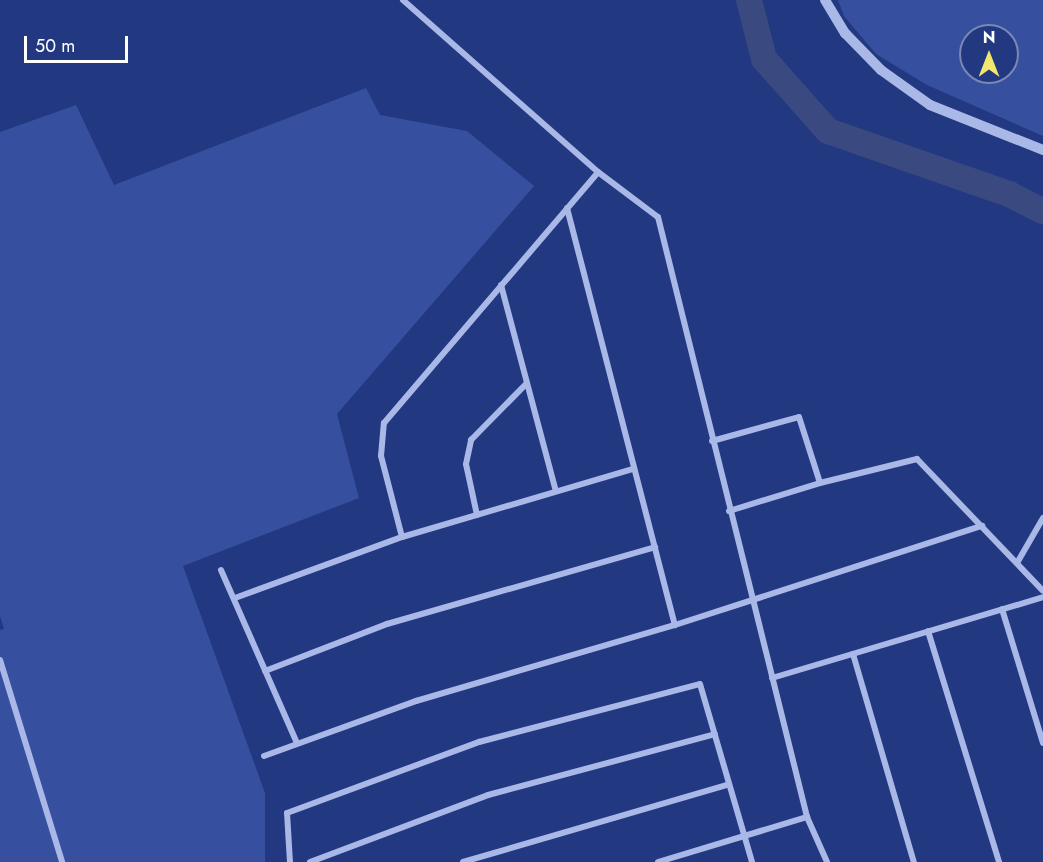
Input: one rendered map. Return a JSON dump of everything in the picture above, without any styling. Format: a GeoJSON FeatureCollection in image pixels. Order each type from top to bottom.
{"type":"FeatureCollection","features":[{"type":"Feature","properties":{"kind":"street"},"geometry":{"type":"LineString","coordinates":[[404,0],[598,172],[658,217],[750,600],[807,817],[827,862]]}},
{"type":"Feature","properties":{"kind":"street"},"geometry":{"type":"LineString","coordinates":[[825,0],[845,33],[881,70],[930,105],[1043,150]]}},
{"type":"Feature","properties":{"kind":"street"},"geometry":{"type":"LineString","coordinates":[[402,537],[381,456],[384,423],[598,172]]}},
{"type":"Feature","properties":{"kind":"street"},"geometry":{"type":"LineString","coordinates":[[567,208],[675,625]]}},
{"type":"Feature","properties":{"kind":"street"},"geometry":{"type":"LineString","coordinates":[[501,285],[556,491]]}},
{"type":"Feature","properties":{"kind":"street"},"geometry":{"type":"LineString","coordinates":[[477,515],[466,464],[471,440],[526,384]]}},
{"type":"Feature","properties":{"kind":"street"},"geometry":{"type":"LineString","coordinates":[[712,441],[800,417],[819,483]]}},
{"type":"Feature","properties":{"kind":"street"},"geometry":{"type":"LineString","coordinates":[[729,511],[819,483],[917,459],[1043,591]]}},
{"type":"Feature","properties":{"kind":"street"},"geometry":{"type":"LineString","coordinates":[[235,598],[402,537],[633,469]]}},
{"type":"Feature","properties":{"kind":"street"},"geometry":{"type":"LineString","coordinates":[[1017,563],[1043,518]]}},
{"type":"Feature","properties":{"kind":"street"},"geometry":{"type":"LineString","coordinates":[[264,756],[417,701],[675,625],[982,526]]}},
{"type":"Feature","properties":{"kind":"street"},"geometry":{"type":"LineString","coordinates":[[265,671],[387,624],[655,547]]}},
{"type":"Feature","properties":{"kind":"street"},"geometry":{"type":"LineString","coordinates":[[221,570],[297,743]]}},
{"type":"Feature","properties":{"kind":"street"},"geometry":{"type":"LineString","coordinates":[[772,678],[1043,597]]}},
{"type":"Feature","properties":{"kind":"street"},"geometry":{"type":"LineString","coordinates":[[1002,609],[1043,743]]}},
{"type":"Feature","properties":{"kind":"street"},"geometry":{"type":"LineString","coordinates":[[928,631],[999,862]]}},
{"type":"Feature","properties":{"kind":"street"},"geometry":{"type":"LineString","coordinates":[[853,654],[914,862]]}},
{"type":"Feature","properties":{"kind":"street"},"geometry":{"type":"LineString","coordinates":[[0,660],[62,862]]}},
{"type":"Feature","properties":{"kind":"street"},"geometry":{"type":"LineString","coordinates":[[290,862],[287,813],[479,742],[700,684],[752,862]]}},
{"type":"Feature","properties":{"kind":"street"},"geometry":{"type":"LineString","coordinates":[[310,862],[488,795],[715,734]]}},
{"type":"Feature","properties":{"kind":"street"},"geometry":{"type":"LineString","coordinates":[[464,862],[729,784]]}},
{"type":"Feature","properties":{"kind":"street"},"geometry":{"type":"LineString","coordinates":[[658,862],[745,838],[807,817]]}},
{"type":"Feature","properties":{"kind":"shaded area"},"geometry":{"type":"Polygon","coordinates":[[[838,0],[1043,0],[1043,136],[927,85],[876,54],[844,16],[838,0]]]}},
{"type":"Feature","properties":{"kind":"shaded area"},"geometry":{"type":"Polygon","coordinates":[[[366,88],[380,115],[467,131],[534,186],[337,414],[359,498],[183,566],[265,793],[265,862],[0,862],[0,630],[4,629],[0,616],[0,132],[76,105],[114,185],[366,88]]]}},
{"type":"Feature","properties":{"kind":"waterway"},"geometry":{"type":"LineString","coordinates":[[749,0],[764,59],[828,131],[1009,194],[1043,211]]}}]}
